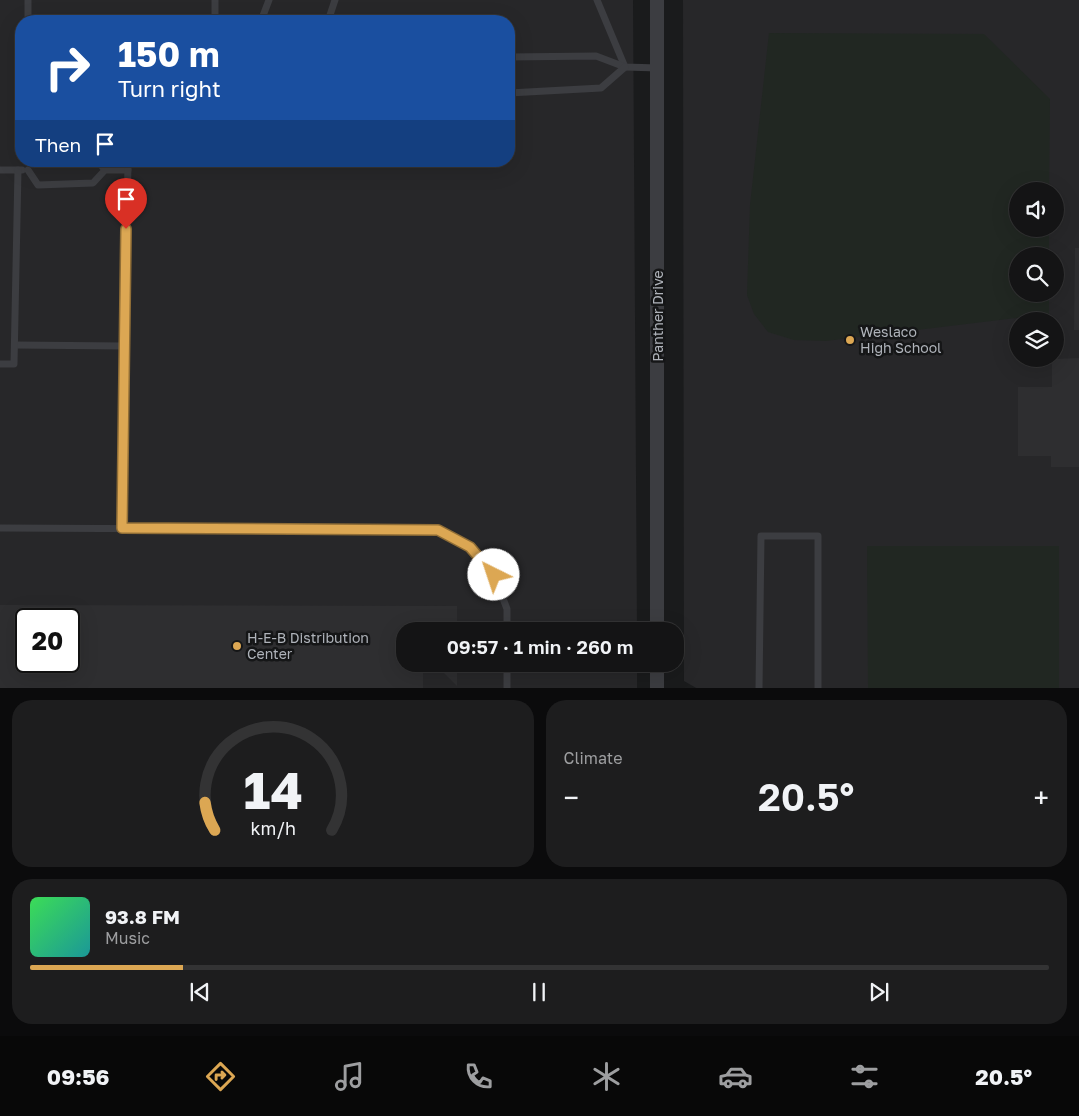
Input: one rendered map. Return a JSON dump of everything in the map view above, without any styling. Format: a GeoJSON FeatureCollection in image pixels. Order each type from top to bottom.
{"type":"FeatureCollection","features":[{"type":"Feature","properties":{"kind":"street","name":"Panther Drive"},"geometry":{"type":"LineString","coordinates":[[657,0],[657,622]]}},
{"type":"Feature","properties":{"kind":"street"},"geometry":{"type":"LineString","coordinates":[[657,672],[657,688]]}},
{"type":"Feature","properties":{"kind":"lane"},"geometry":{"type":"LineString","coordinates":[[28,0],[28,15]]}},
{"type":"Feature","properties":{"kind":"lane"},"geometry":{"type":"LineString","coordinates":[[215,0],[215,15]]}},
{"type":"Feature","properties":{"kind":"lane"},"geometry":{"type":"LineString","coordinates":[[263,15],[269,0]]}},
{"type":"Feature","properties":{"kind":"lane"},"geometry":{"type":"LineString","coordinates":[[330,15],[336,0]]}},
{"type":"Feature","properties":{"kind":"lane"},"geometry":{"type":"LineString","coordinates":[[597,0],[625,67]]}},
{"type":"Feature","properties":{"kind":"lane"},"geometry":{"type":"LineString","coordinates":[[515,57],[596,56],[625,67],[658,68]]}},
{"type":"Feature","properties":{"kind":"lane"},"geometry":{"type":"LineString","coordinates":[[515,93],[601,88],[625,67]]}},
{"type":"Feature","properties":{"kind":"lane"},"geometry":{"type":"LineString","coordinates":[[0,170],[28,170]]}},
{"type":"Feature","properties":{"kind":"lane"},"geometry":{"type":"LineString","coordinates":[[0,364],[14,364],[18,170]]}},
{"type":"Feature","properties":{"kind":"lane"},"geometry":{"type":"LineString","coordinates":[[28,170],[38,185],[94,183],[105,170],[128,170],[122,528]]}},
{"type":"Feature","properties":{"kind":"lane"},"geometry":{"type":"LineString","coordinates":[[15,345],[124,346]]}},
{"type":"Feature","properties":{"kind":"lane"},"geometry":{"type":"LineString","coordinates":[[0,528],[438,530],[470,547],[494,575],[507,609],[507,622]]}},
{"type":"Feature","properties":{"kind":"lane"},"geometry":{"type":"LineString","coordinates":[[759,688],[760,536],[818,536],[818,688]]}},
{"type":"Feature","properties":{"kind":"lane"},"geometry":{"type":"LineString","coordinates":[[507,672],[507,688]]}},
{"type":"Feature","properties":{"kind":"shaded area"},"geometry":{"type":"Polygon","coordinates":[[[0,0],[633,0],[637,622],[396,622],[396,672],[637,672],[637,688],[0,688],[0,0]]]}},
{"type":"Feature","properties":{"kind":"shaded area","name":"Weslaco High School"},"geometry":{"type":"Polygon","coordinates":[[[683,0],[1079,0],[1079,688],[696,688],[684,681],[683,0]]]}},
{"type":"Feature","properties":{"kind":"shaded area"},"geometry":{"type":"Polygon","coordinates":[[[769,33],[984,34],[1050,99],[1049,182],[1009,182],[1009,237],[1049,237],[1049,247],[1009,247],[1009,302],[1049,302],[1049,312],[1009,312],[1009,319],[826,341],[794,340],[768,332],[754,314],[747,295],[750,205],[769,33]]]}},
{"type":"Feature","properties":{"kind":"shaded area"},"geometry":{"type":"Polygon","coordinates":[[[867,546],[1059,546],[1059,688],[868,688],[867,546]]]}},
{"type":"Feature","properties":{"kind":"building"},"geometry":{"type":"Polygon","coordinates":[[[1075,248],[1079,248],[1079,330],[1074,330],[1075,248]]]}},
{"type":"Feature","properties":{"kind":"building"},"geometry":{"type":"Polygon","coordinates":[[[1079,358],[1079,467],[1051,467],[1051,456],[1018,456],[1018,387],[1052,387],[1052,367],[1064,367],[1064,359],[1079,358]]]}},
{"type":"Feature","properties":{"kind":"building","name":"H-E-B Distribution Center"},"geometry":{"type":"Polygon","coordinates":[[[0,605],[457,606],[457,622],[396,622],[396,672],[423,672],[423,688],[0,688],[0,605]]]}},
{"type":"Feature","properties":{"kind":"building"},"geometry":{"type":"Polygon","coordinates":[[[443,672],[457,672],[457,686],[443,672]]]}},
{"type":"Feature","properties":{"kind":"place","name":"Weslaco High School"},"geometry":{"type":"Point","coordinates":[850,340]}},
{"type":"Feature","properties":{"kind":"place","name":"H-E-B Distribution Center"},"geometry":{"type":"Point","coordinates":[237,646]}},
{"type":"Feature","properties":{"kind":"route"},"geometry":{"type":"LineString","coordinates":[[126,229],[122,528],[438,530],[470,547],[494,575]]}}]}
